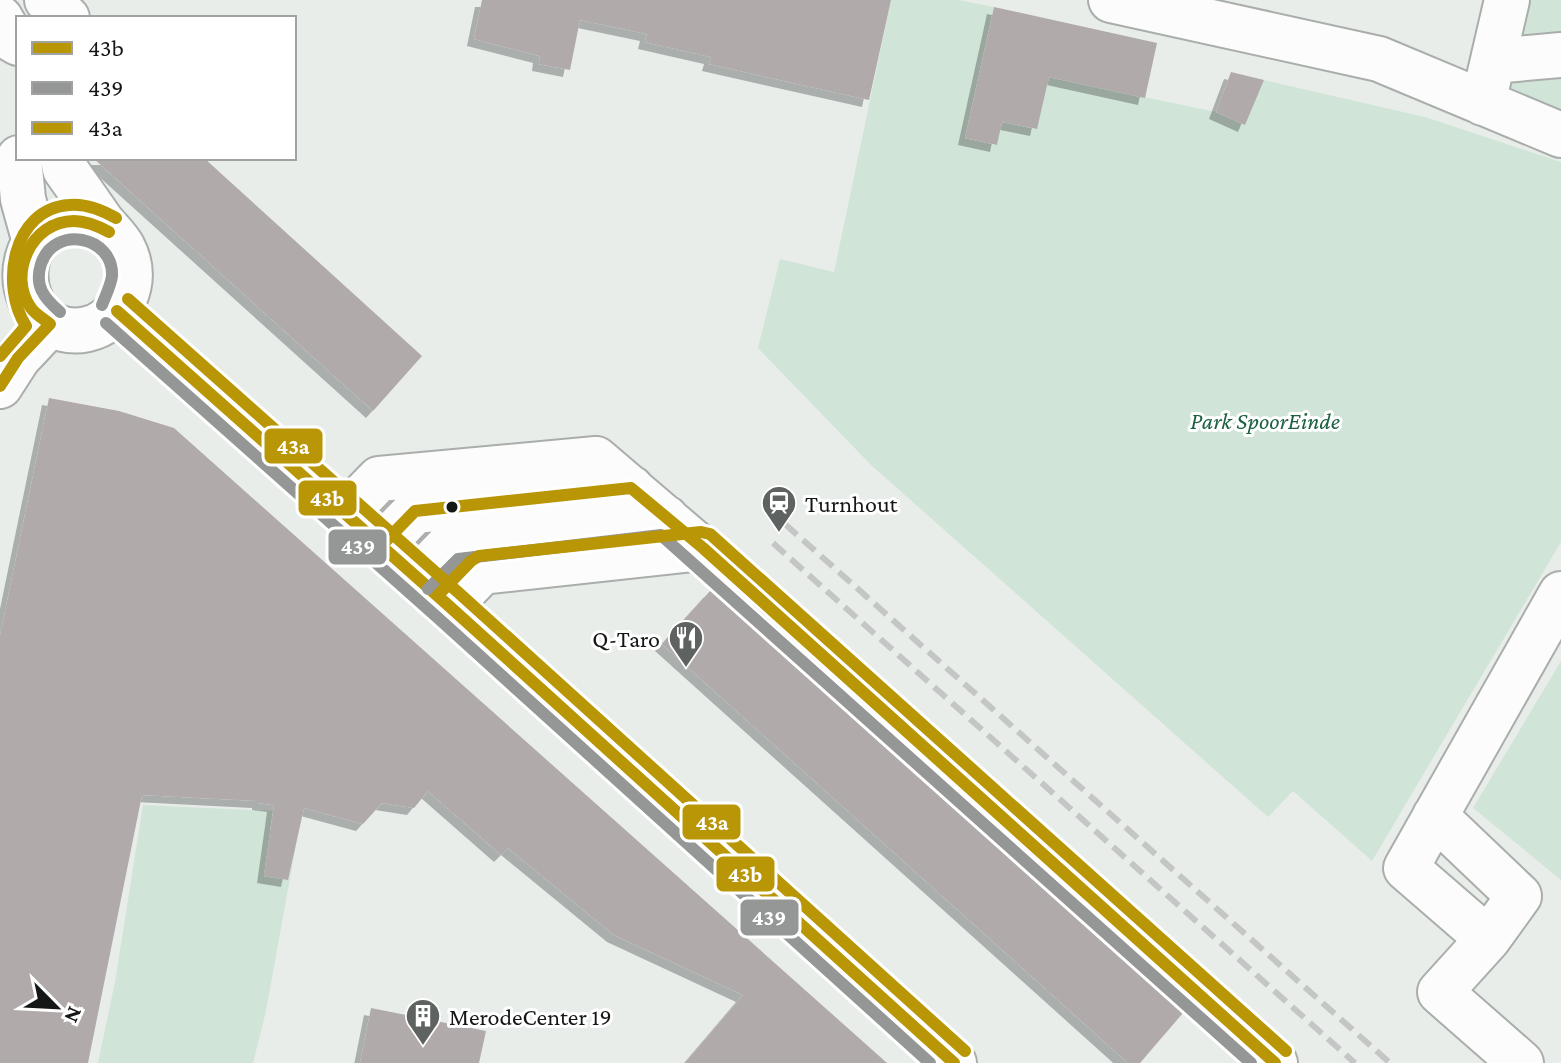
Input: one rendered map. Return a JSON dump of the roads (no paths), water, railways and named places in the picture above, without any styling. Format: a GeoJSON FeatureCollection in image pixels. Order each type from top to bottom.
{"type":"FeatureCollection","features":[{"type":"Feature","properties":{"kind":"street"},"geometry":{"type":"LineString","coordinates":[[47,0],[65,16]]}},
{"type":"Feature","properties":{"kind":"street"},"geometry":{"type":"LineString","coordinates":[[1111,0],[1379,59],[1561,135]]}},
{"type":"Feature","properties":{"kind":"street"},"geometry":{"type":"LineString","coordinates":[[1483,103],[1507,0]]}},
{"type":"Feature","properties":{"kind":"street"},"geometry":{"type":"LineString","coordinates":[[0,18],[16,42]]}},
{"type":"Feature","properties":{"kind":"street"},"geometry":{"type":"LineString","coordinates":[[1493,61],[1561,55]]}},
{"type":"Feature","properties":{"kind":"street"},"geometry":{"type":"LineString","coordinates":[[19,160],[23,199],[34,239]]}},
{"type":"Feature","properties":{"kind":"street"},"geometry":{"type":"LineString","coordinates":[[63,160],[65,169],[122,247],[131,273],[127,295],[117,311],[102,324],[85,330],[65,330],[50,324],[30,308],[21,285],[23,258],[34,239],[52,225],[68,221],[89,222],[109,232]]}},
{"type":"Feature","properties":{"kind":"street"},"geometry":{"type":"LineString","coordinates":[[117,311],[449,606],[954,1063]]}},
{"type":"Feature","properties":{"kind":"street"},"geometry":{"type":"LineString","coordinates":[[0,386],[18,358],[50,324]]}},
{"type":"Feature","properties":{"kind":"street"},"geometry":{"type":"LineString","coordinates":[[345,514],[379,479],[596,459],[715,559],[482,572],[449,606]]}},
{"type":"Feature","properties":{"kind":"street"},"geometry":{"type":"LineString","coordinates":[[381,546],[415,511],[631,488]]}},
{"type":"Feature","properties":{"kind":"street"},"geometry":{"type":"LineString","coordinates":[[417,578],[450,544],[666,518]]}},
{"type":"Feature","properties":{"kind":"street"},"geometry":{"type":"LineString","coordinates":[[1488,939],[1406,868],[1561,594]]}},
{"type":"Feature","properties":{"kind":"street"},"geometry":{"type":"LineString","coordinates":[[1435,816],[1519,896],[1488,939],[1440,992],[1521,1063]]}},
{"type":"Feature","properties":{"kind":"street"},"geometry":{"type":"LineString","coordinates":[[1200,995],[1275,1063]]}},
{"type":"Feature","properties":{"kind":"tunnel"},"geometry":{"type":"LineString","coordinates":[[727,571],[1200,995]]}},
{"type":"Feature","properties":{"kind":"railway"},"geometry":{"type":"LineString","coordinates":[[785,524],[1390,1063]]}},
{"type":"Feature","properties":{"kind":"railway"},"geometry":{"type":"LineString","coordinates":[[773,543],[1355,1063]]}},
{"type":"Feature","properties":{"kind":"place","name":"Turnhout"},"geometry":{"type":"Point","coordinates":[779,534]}},
{"type":"Feature","properties":{"kind":"place","name":"Q-Taro"},"geometry":{"type":"Point","coordinates":[686,669]}},
{"type":"Feature","properties":{"kind":"place","name":"MerodeCenter 19"},"geometry":{"type":"Point","coordinates":[423,1047]}},
{"type":"Feature","properties":{"kind":"park label","name":"Park SpoorEinde"},"geometry":{"type":"Point","coordinates":[1265,420]}}]}
